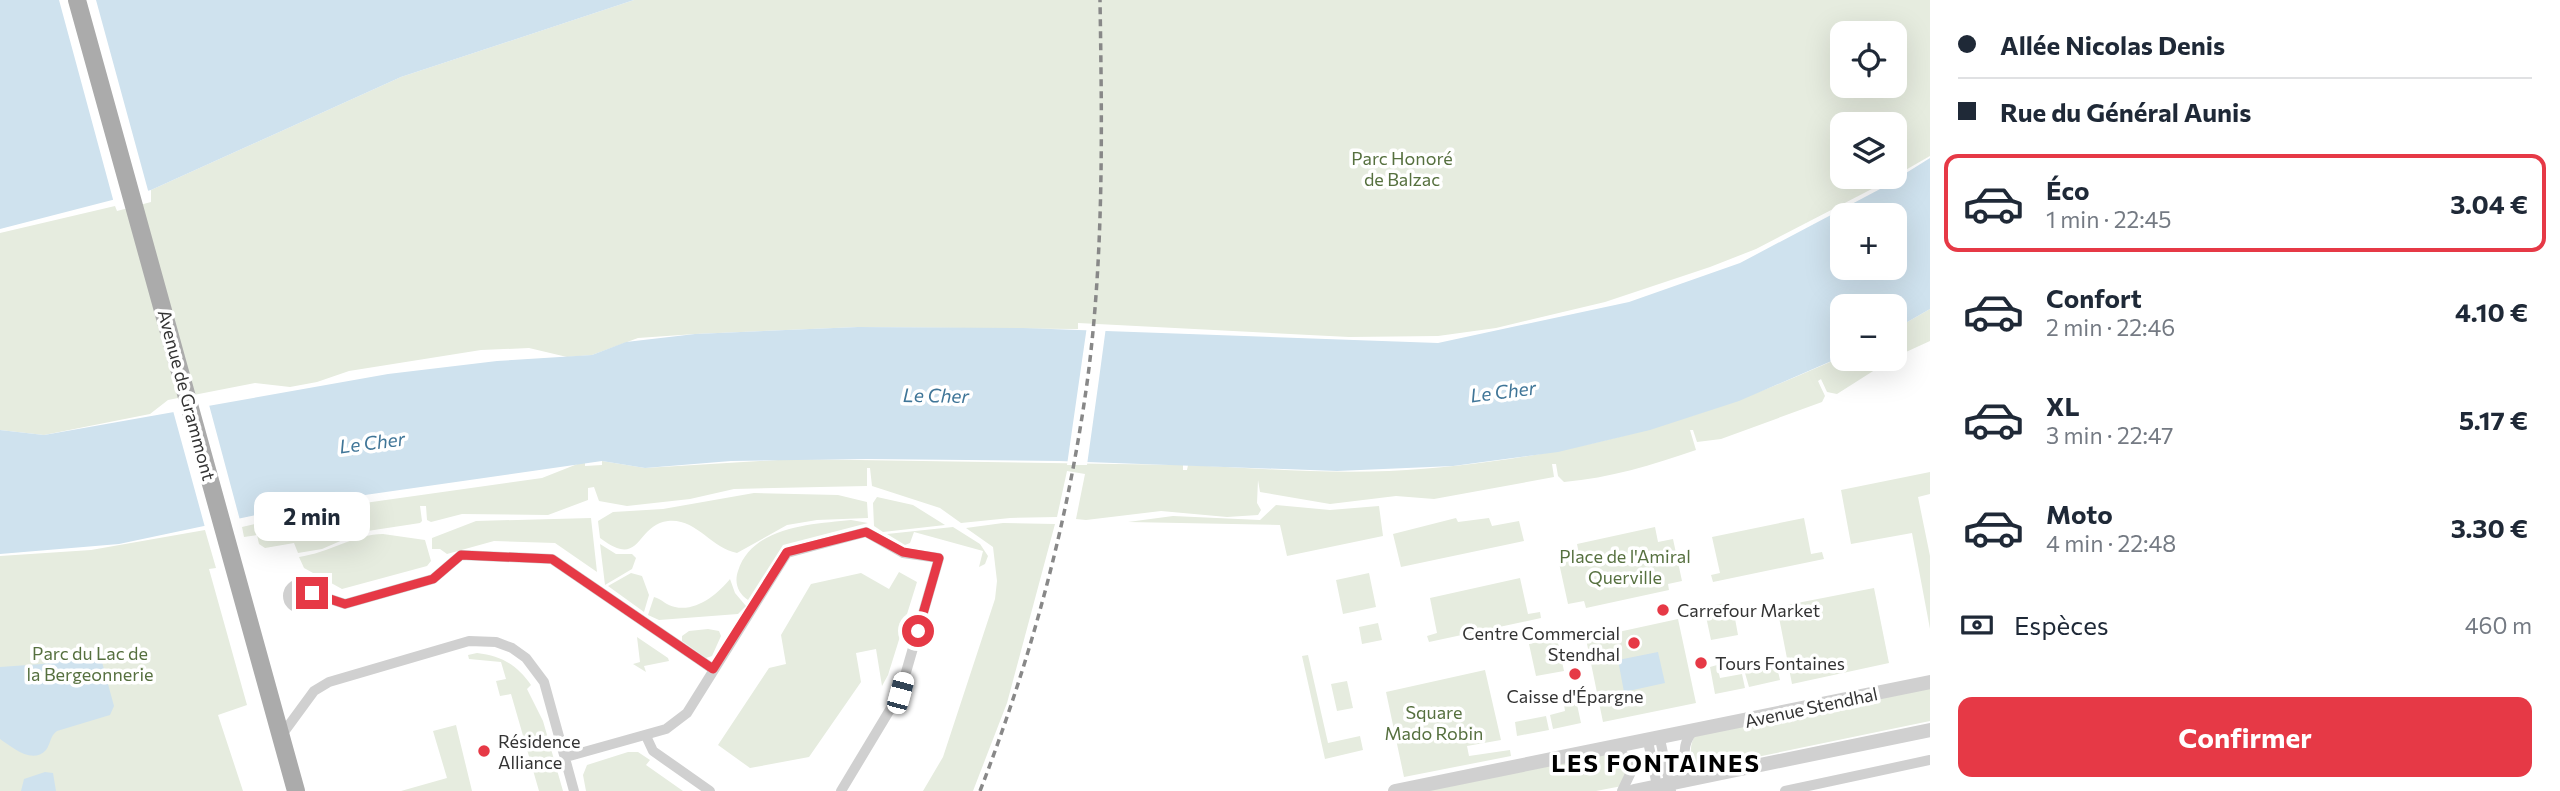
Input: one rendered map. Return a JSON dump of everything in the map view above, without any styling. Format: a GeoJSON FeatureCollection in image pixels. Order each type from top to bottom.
{"type":"FeatureCollection","features":[{"type":"Feature","properties":{"kind":"main road","name":"Avenue de Grammont"},"geometry":{"type":"LineString","coordinates":[[77,0],[296,791]]}},
{"type":"Feature","properties":{"kind":"street"},"geometry":{"type":"LineString","coordinates":[[566,757],[666,729],[687,713],[783,557],[792,550],[866,532],[903,552],[939,558],[900,693],[842,791]]}},
{"type":"Feature","properties":{"kind":"street"},"geometry":{"type":"LineString","coordinates":[[312,593],[345,604],[433,579],[461,555],[548,558],[713,669]]}},
{"type":"Feature","properties":{"kind":"street"},"geometry":{"type":"LineString","coordinates":[[281,736],[314,691],[343,677],[469,641],[496,642],[526,658],[544,682],[575,791]]}},
{"type":"Feature","properties":{"kind":"street","name":"Avenue Stendhal"},"geometry":{"type":"LineString","coordinates":[[1395,791],[1617,748],[1930,682]]}},
{"type":"Feature","properties":{"kind":"street"},"geometry":{"type":"LineString","coordinates":[[1634,791],[1664,789],[1701,778],[1930,730]]}},
{"type":"Feature","properties":{"kind":"street"},"geometry":{"type":"LineString","coordinates":[[1692,732],[1684,746],[1684,758],[1701,778]]}},
{"type":"Feature","properties":{"kind":"street"},"geometry":{"type":"LineString","coordinates":[[646,736],[653,751],[710,791]]}},
{"type":"Feature","properties":{"kind":"street"},"geometry":{"type":"LineString","coordinates":[[1653,740],[1664,789]]}},
{"type":"Feature","properties":{"kind":"street"},"geometry":{"type":"LineString","coordinates":[[1617,748],[1628,760],[1632,770],[1622,791]]}},
{"type":"Feature","properties":{"kind":"street"},"geometry":{"type":"LineString","coordinates":[[1785,791],[1930,760]]}},
{"type":"Feature","properties":{"kind":"green space","name":"Parc Honoré de Balzac"},"geometry":{"type":"Polygon","coordinates":[[[634,0],[1930,0],[1930,156],[1907,169],[1907,112],[1830,112],[1830,189],[1872,189],[1845,203],[1830,203],[1830,211],[1756,249],[1710,267],[1605,302],[1496,328],[1438,336],[1349,337],[1078,323],[1078,329],[858,327],[695,334],[638,338],[592,355],[567,357],[529,348],[481,350],[349,371],[317,382],[290,387],[255,383],[168,400],[150,414],[44,435],[0,430],[0,233],[115,206],[117,211],[151,202],[151,190],[401,77],[634,0]]]}},
{"type":"Feature","properties":{"kind":"green space"},"geometry":{"type":"Polygon","coordinates":[[[1930,309],[1930,341],[1907,352],[1907,322],[1930,309]]]}},
{"type":"Feature","properties":{"kind":"green space"},"geometry":{"type":"Polygon","coordinates":[[[1830,362],[1830,371],[1873,371],[1837,394],[1827,392],[1821,379],[1818,381],[1825,396],[1822,402],[1721,439],[1697,442],[1693,430],[1690,430],[1696,450],[1663,461],[1614,474],[1564,482],[1558,476],[1556,464],[1552,464],[1554,477],[1434,499],[1396,496],[1330,504],[1260,492],[1258,480],[1257,503],[1261,510],[1258,515],[1227,517],[1161,511],[1086,520],[1076,519],[1085,474],[1067,471],[1057,517],[961,523],[940,508],[872,486],[870,468],[867,468],[867,486],[734,489],[690,499],[627,506],[599,501],[594,487],[588,488],[588,500],[548,515],[462,514],[431,522],[427,520],[426,506],[420,506],[420,523],[361,532],[322,549],[298,553],[294,543],[265,548],[259,544],[257,535],[244,537],[242,527],[322,509],[542,478],[580,463],[585,462],[585,466],[602,465],[602,461],[645,468],[794,459],[1183,465],[1183,470],[1187,470],[1188,465],[1339,472],[1449,467],[1566,449],[1622,436],[1733,402],[1830,362]]]}},
{"type":"Feature","properties":{"kind":"green space"},"geometry":{"type":"Polygon","coordinates":[[[1930,472],[1930,494],[1918,497],[1930,556],[1930,629],[1912,533],[1851,544],[1841,490],[1930,472]]]}},
{"type":"Feature","properties":{"kind":"green space"},"geometry":{"type":"Polygon","coordinates":[[[754,493],[838,495],[867,502],[868,518],[817,520],[787,525],[737,553],[678,521],[657,524],[631,548],[614,547],[600,538],[598,521],[613,512],[663,509],[754,493]]]}},
{"type":"Feature","properties":{"kind":"green space"},"geometry":{"type":"Polygon","coordinates":[[[877,497],[913,505],[945,525],[883,532],[874,526],[873,503],[877,497]]]}},
{"type":"Feature","properties":{"kind":"green space"},"geometry":{"type":"Polygon","coordinates":[[[1276,505],[1330,510],[1379,506],[1383,536],[1287,556],[1280,525],[1128,522],[1173,516],[1260,520],[1276,505]]]}},
{"type":"Feature","properties":{"kind":"green space"},"geometry":{"type":"Polygon","coordinates":[[[591,518],[597,572],[555,543],[494,541],[447,554],[440,549],[432,549],[432,538],[476,521],[591,518]]]}},
{"type":"Feature","properties":{"kind":"green space"},"geometry":{"type":"Polygon","coordinates":[[[1456,518],[1458,522],[1489,518],[1492,526],[1519,521],[1524,541],[1401,567],[1393,534],[1456,518]]]}},
{"type":"Feature","properties":{"kind":"green space"},"geometry":{"type":"Polygon","coordinates":[[[1804,518],[1811,554],[1822,552],[1824,559],[1713,582],[1711,575],[1720,573],[1712,537],[1804,518]]]}},
{"type":"Feature","properties":{"kind":"green space"},"geometry":{"type":"Polygon","coordinates":[[[851,520],[868,523],[783,545],[748,600],[739,591],[736,580],[745,556],[770,536],[802,526],[851,520]]]}},
{"type":"Feature","properties":{"kind":"green space"},"geometry":{"type":"Polygon","coordinates":[[[1003,523],[1055,524],[1007,703],[973,791],[923,791],[943,757],[995,599],[997,581],[993,547],[966,528],[1003,523]]]}},
{"type":"Feature","properties":{"kind":"green space"},"geometry":{"type":"Polygon","coordinates":[[[953,527],[980,544],[988,556],[985,564],[979,567],[983,551],[914,532],[910,543],[905,545],[887,534],[953,527]]]}},
{"type":"Feature","properties":{"kind":"green space","name":"Place de l'Amiral Querville"},"geometry":{"type":"Polygon","coordinates":[[[1655,527],[1658,542],[1673,539],[1682,581],[1668,584],[1669,590],[1586,608],[1584,601],[1568,604],[1559,563],[1580,559],[1577,544],[1655,527]]]}},
{"type":"Feature","properties":{"kind":"green space","name":"Parc du Lac de la Bergeonnerie"},"geometry":{"type":"Polygon","coordinates":[[[205,530],[216,568],[209,569],[247,705],[218,715],[243,791],[0,791],[0,556],[91,550],[205,530]]]}},
{"type":"Feature","properties":{"kind":"green space"},"geometry":{"type":"Polygon","coordinates":[[[383,534],[425,540],[431,561],[427,566],[342,589],[304,568],[299,557],[363,537],[383,534]]]}},
{"type":"Feature","properties":{"kind":"green space"},"geometry":{"type":"Polygon","coordinates":[[[600,544],[616,554],[632,554],[636,558],[632,569],[605,585],[600,544]]]}},
{"type":"Feature","properties":{"kind":"green space"},"geometry":{"type":"Polygon","coordinates":[[[899,572],[917,582],[888,675],[882,686],[876,649],[856,653],[861,682],[809,757],[750,768],[718,745],[769,668],[786,664],[781,635],[811,584],[861,573],[889,589],[899,572]]]}},
{"type":"Feature","properties":{"kind":"green space"},"geometry":{"type":"Polygon","coordinates":[[[631,573],[642,576],[649,595],[644,612],[608,586],[631,573]]]}},
{"type":"Feature","properties":{"kind":"green space"},"geometry":{"type":"Polygon","coordinates":[[[1369,573],[1376,607],[1343,614],[1336,580],[1369,573]]]}},
{"type":"Feature","properties":{"kind":"green space"},"geometry":{"type":"Polygon","coordinates":[[[1520,578],[1528,614],[1540,612],[1541,618],[1429,642],[1427,636],[1437,633],[1430,598],[1520,578]]]}},
{"type":"Feature","properties":{"kind":"green space"},"geometry":{"type":"Polygon","coordinates":[[[730,579],[735,593],[746,606],[738,614],[659,620],[648,615],[654,597],[672,606],[691,607],[713,596],[730,579]]]}},
{"type":"Feature","properties":{"kind":"green space"},"geometry":{"type":"Polygon","coordinates":[[[1874,588],[1889,663],[1792,684],[1777,607],[1874,588]]]}},
{"type":"Feature","properties":{"kind":"green space"},"geometry":{"type":"Polygon","coordinates":[[[1732,602],[1738,635],[1711,640],[1704,607],[1732,602]]]}},
{"type":"Feature","properties":{"kind":"green space"},"geometry":{"type":"Polygon","coordinates":[[[1678,619],[1696,703],[1603,722],[1586,639],[1678,619]]]}},
{"type":"Feature","properties":{"kind":"green space"},"geometry":{"type":"Polygon","coordinates":[[[1378,623],[1382,640],[1362,644],[1359,627],[1378,623]]]}},
{"type":"Feature","properties":{"kind":"green space"},"geometry":{"type":"Polygon","coordinates":[[[689,631],[719,631],[721,636],[712,656],[706,658],[682,641],[682,636],[689,631]]]}},
{"type":"Feature","properties":{"kind":"green space"},"geometry":{"type":"Polygon","coordinates":[[[637,637],[669,661],[644,666],[646,672],[633,664],[640,662],[637,637]]]}},
{"type":"Feature","properties":{"kind":"green space"},"geometry":{"type":"Polygon","coordinates":[[[1557,638],[1564,671],[1536,676],[1529,644],[1557,638]]]}},
{"type":"Feature","properties":{"kind":"green space"},"geometry":{"type":"Polygon","coordinates":[[[477,653],[494,656],[508,663],[531,685],[527,689],[543,721],[563,791],[539,791],[511,694],[500,696],[496,681],[506,679],[501,662],[469,659],[468,655],[477,653]]]}},
{"type":"Feature","properties":{"kind":"green space"},"geometry":{"type":"Polygon","coordinates":[[[1308,655],[1328,743],[1360,736],[1363,750],[1325,759],[1302,656],[1308,655]]]}},
{"type":"Feature","properties":{"kind":"green space"},"geometry":{"type":"Polygon","coordinates":[[[1717,665],[1720,678],[1742,674],[1745,688],[1715,694],[1710,667],[1717,665]]]}},
{"type":"Feature","properties":{"kind":"green space"},"geometry":{"type":"Polygon","coordinates":[[[1777,667],[1780,680],[1749,687],[1745,673],[1777,667]]]}},
{"type":"Feature","properties":{"kind":"green space","name":"Square Mado Robin"},"geometry":{"type":"Polygon","coordinates":[[[1485,670],[1501,740],[1467,746],[1469,756],[1510,750],[1511,756],[1404,777],[1386,692],[1485,670]]]}},
{"type":"Feature","properties":{"kind":"green space"},"geometry":{"type":"Polygon","coordinates":[[[1347,681],[1353,708],[1337,711],[1331,684],[1347,681]]]}},
{"type":"Feature","properties":{"kind":"green space"},"geometry":{"type":"Polygon","coordinates":[[[1930,685],[1930,721],[1704,768],[1697,767],[1692,758],[1691,746],[1696,733],[1930,685]]]}},
{"type":"Feature","properties":{"kind":"green space"},"geometry":{"type":"Polygon","coordinates":[[[1575,695],[1581,723],[1553,729],[1550,715],[1565,711],[1563,698],[1575,695]]]}},
{"type":"Feature","properties":{"kind":"green space"},"geometry":{"type":"Polygon","coordinates":[[[1546,716],[1549,730],[1517,736],[1515,722],[1546,716]]]}},
{"type":"Feature","properties":{"kind":"green space"},"geometry":{"type":"Polygon","coordinates":[[[456,725],[472,791],[401,791],[447,778],[433,731],[456,725]]]}},
{"type":"Feature","properties":{"kind":"green space"},"geometry":{"type":"Polygon","coordinates":[[[628,752],[638,752],[650,760],[646,765],[683,791],[586,791],[583,775],[587,765],[628,752]]]}},
{"type":"Feature","properties":{"kind":"green space"},"geometry":{"type":"Polygon","coordinates":[[[1615,752],[1627,770],[1622,786],[1596,791],[1427,791],[1615,752]]]}},
{"type":"Feature","properties":{"kind":"water"},"geometry":{"type":"Polygon","coordinates":[[[0,0],[634,0],[401,77],[151,190],[0,229],[0,0]]]}},
{"type":"Feature","properties":{"kind":"water","name":"Le Cher"},"geometry":{"type":"Polygon","coordinates":[[[1930,158],[1930,309],[1907,322],[1907,294],[1830,294],[1830,362],[1739,401],[1650,430],[1558,452],[1453,466],[1337,471],[1059,461],[867,459],[731,461],[645,468],[602,461],[323,501],[119,544],[0,554],[0,430],[44,435],[388,374],[497,361],[592,355],[626,342],[695,334],[858,327],[1023,328],[1438,343],[1629,302],[1740,263],[1830,215],[1830,280],[1907,280],[1907,203],[1854,203],[1880,189],[1907,189],[1907,172],[1930,158]]]}},
{"type":"Feature","properties":{"kind":"water"},"geometry":{"type":"Polygon","coordinates":[[[1658,652],[1665,683],[1624,692],[1618,660],[1658,652]]]}},
{"type":"Feature","properties":{"kind":"water"},"geometry":{"type":"Polygon","coordinates":[[[94,655],[102,662],[114,706],[110,715],[57,731],[46,750],[35,756],[22,753],[0,739],[0,667],[42,664],[94,655]]]}},
{"type":"Feature","properties":{"kind":"water"},"geometry":{"type":"Polygon","coordinates":[[[45,772],[53,773],[56,791],[21,791],[24,779],[45,772]]]}},
{"type":"Feature","properties":{"kind":"pier"},"geometry":{"type":"Polygon","coordinates":[[[59,0],[96,0],[149,194],[114,203],[59,0]]]}},
{"type":"Feature","properties":{"kind":"pier"},"geometry":{"type":"Polygon","coordinates":[[[1087,326],[1106,327],[1087,465],[1067,465],[1087,326]]]}},
{"type":"Feature","properties":{"kind":"pier"},"geometry":{"type":"Polygon","coordinates":[[[208,401],[241,524],[206,531],[172,407],[208,401]]]}},
{"type":"Feature","properties":{"kind":"railway"},"geometry":{"type":"LineString","coordinates":[[980,791],[1032,638],[1059,534],[1080,429],[1097,282],[1101,141],[1100,0]]}},
{"type":"Feature","properties":{"kind":"place","name":"Carrefour Market"},"geometry":{"type":"Point","coordinates":[1663,610]}},
{"type":"Feature","properties":{"kind":"place","name":"Centre Commercial Stendhal"},"geometry":{"type":"Point","coordinates":[1634,643]}},
{"type":"Feature","properties":{"kind":"place","name":"Tours Fontaines"},"geometry":{"type":"Point","coordinates":[1701,663]}},
{"type":"Feature","properties":{"kind":"place","name":"Caisse d'Épargne"},"geometry":{"type":"Point","coordinates":[1575,674]}},
{"type":"Feature","properties":{"kind":"place","name":"Résidence Alliance"},"geometry":{"type":"Point","coordinates":[484,751]}},
{"type":"Feature","properties":{"kind":"district","name":"LES FONTAINES"},"geometry":{"type":"Point","coordinates":[1656,762]}},
{"type":"Feature","properties":{"kind":"route"},"geometry":{"type":"LineString","coordinates":[[312,593],[341,605],[438,577],[461,555],[548,558],[713,669],[753,610],[787,552],[866,532],[911,555],[939,558],[918,631]]}}]}
